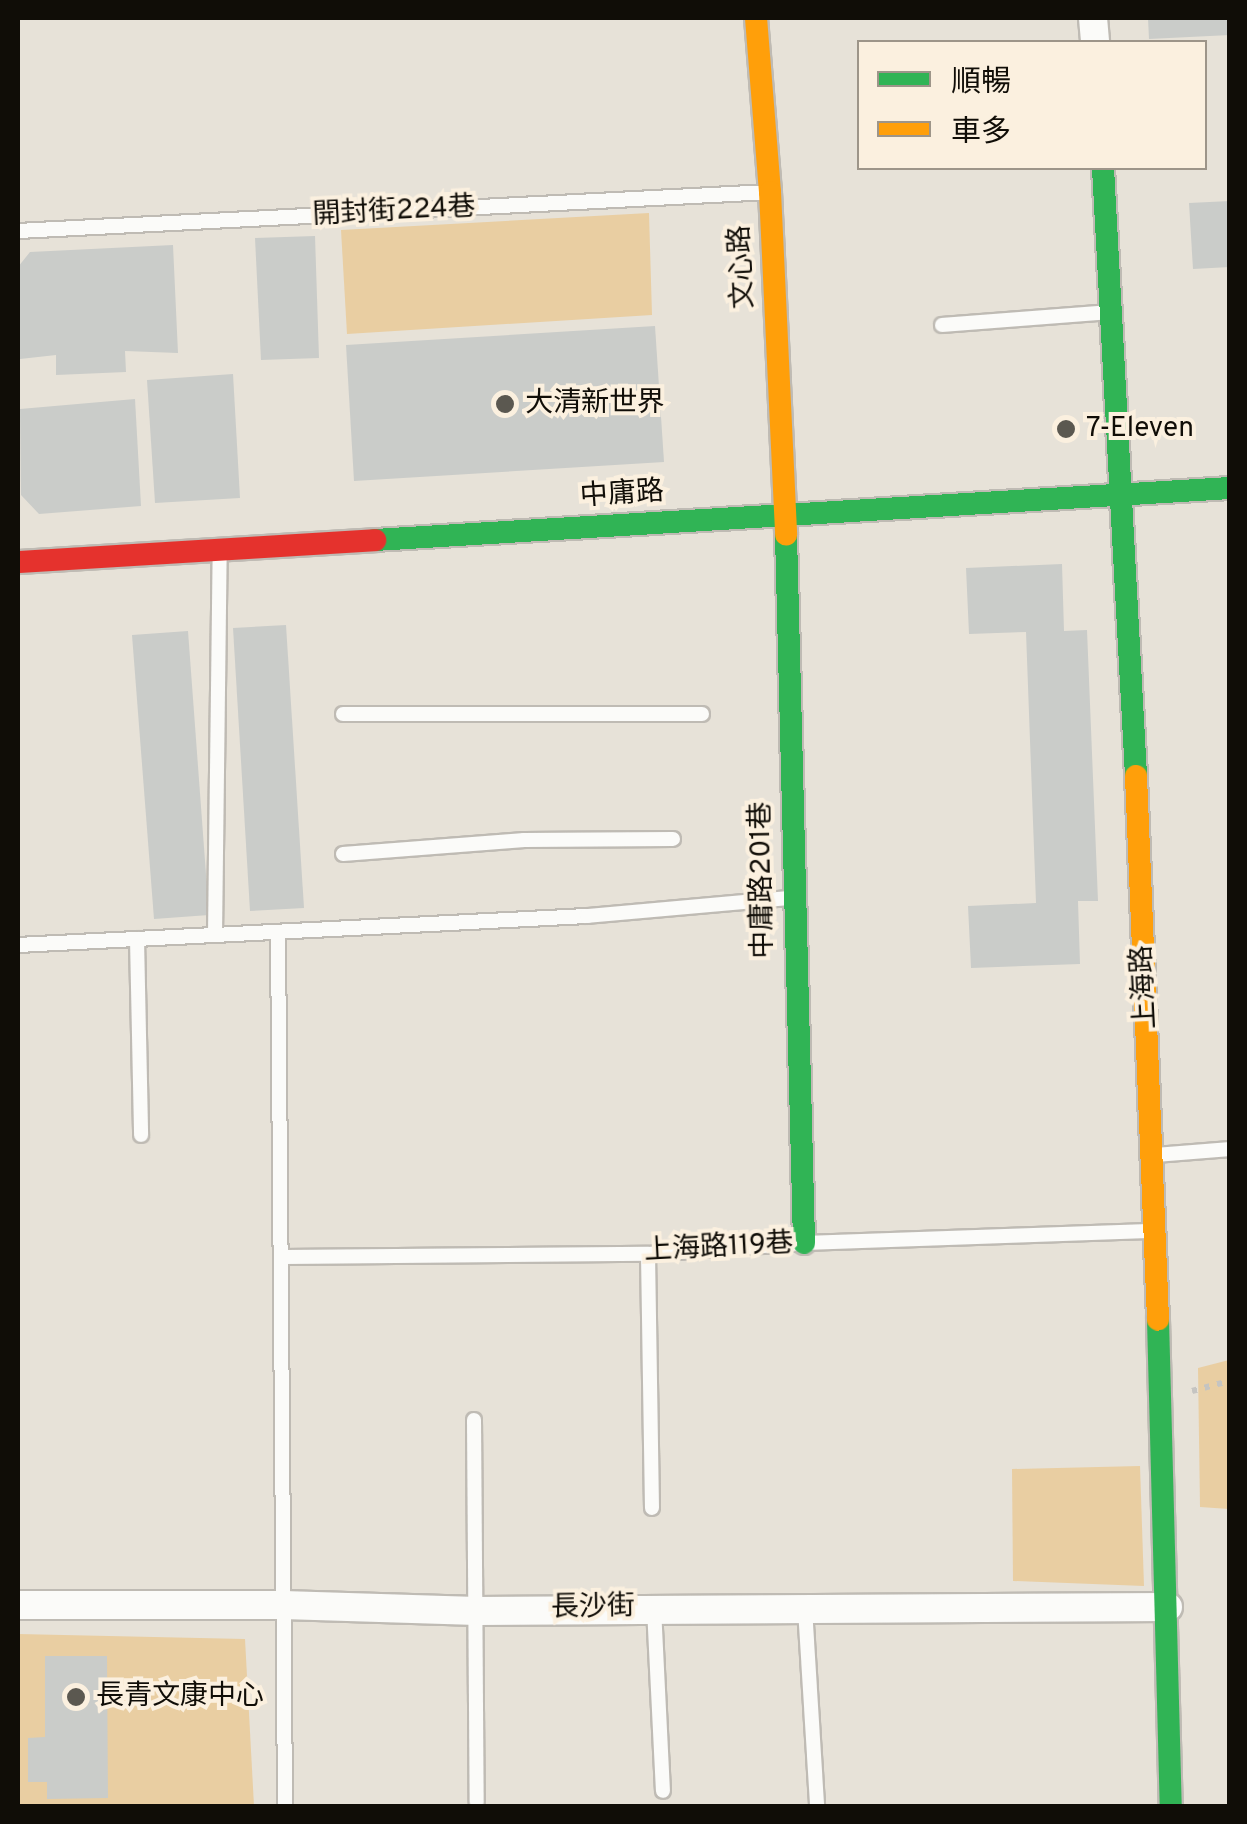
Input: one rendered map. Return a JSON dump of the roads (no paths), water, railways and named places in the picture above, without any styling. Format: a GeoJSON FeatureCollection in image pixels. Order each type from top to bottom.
{"type":"FeatureCollection","features":[{"type":"Feature","properties":{"kind":"street","name":"文心路"},"geometry":{"type":"LineString","coordinates":[[756,18],[770,192],[785,515]]}},
{"type":"Feature","properties":{"kind":"street","name":"上海路"},"geometry":{"type":"LineString","coordinates":[[1102,170],[1123,495],[1153,1156],[1171,1806]]}},
{"type":"Feature","properties":{"kind":"street","name":"中庸路"},"geometry":{"type":"LineString","coordinates":[[18,562],[1230,488]]}},
{"type":"Feature","properties":{"kind":"street","name":"中庸路201巷"},"geometry":{"type":"LineString","coordinates":[[785,515],[804,1243]]}},
{"type":"Feature","properties":{"kind":"street","name":"長沙街"},"geometry":{"type":"LineString","coordinates":[[18,1605],[283,1605],[477,1611],[1168,1607]]}},
{"type":"Feature","properties":{"kind":"lane","name":"開封街224巷"},"geometry":{"type":"LineString","coordinates":[[18,232],[770,192]]}},
{"type":"Feature","properties":{"kind":"lane"},"geometry":{"type":"LineString","coordinates":[[942,325],[1112,312]]}},
{"type":"Feature","properties":{"kind":"lane"},"geometry":{"type":"LineString","coordinates":[[215,935],[220,550]]}},
{"type":"Feature","properties":{"kind":"lane"},"geometry":{"type":"LineString","coordinates":[[343,714],[702,714]]}},
{"type":"Feature","properties":{"kind":"lane"},"geometry":{"type":"LineString","coordinates":[[343,854],[524,840],[674,839]]}},
{"type":"Feature","properties":{"kind":"lane"},"geometry":{"type":"LineString","coordinates":[[18,946],[587,916],[793,898]]}},
{"type":"Feature","properties":{"kind":"lane"},"geometry":{"type":"LineString","coordinates":[[278,932],[284,1258],[286,1806]]}},
{"type":"Feature","properties":{"kind":"lane"},"geometry":{"type":"LineString","coordinates":[[137,940],[141,1136]]}},
{"type":"Feature","properties":{"kind":"lane"},"geometry":{"type":"LineString","coordinates":[[1153,1156],[1230,1149]]}},
{"type":"Feature","properties":{"kind":"lane","name":"上海路119巷"},"geometry":{"type":"LineString","coordinates":[[284,1258],[648,1254],[804,1243],[1155,1231]]}},
{"type":"Feature","properties":{"kind":"lane"},"geometry":{"type":"LineString","coordinates":[[648,1254],[652,1508]]}},
{"type":"Feature","properties":{"kind":"lane"},"geometry":{"type":"LineString","coordinates":[[474,1420],[477,1802]]}},
{"type":"Feature","properties":{"kind":"lane"},"geometry":{"type":"LineString","coordinates":[[654,1607],[663,1791]]}},
{"type":"Feature","properties":{"kind":"lane"},"geometry":{"type":"LineString","coordinates":[[805,1608],[816,1806]]}},
{"type":"Feature","properties":{"kind":"place","name":"大清新世界"},"geometry":{"type":"Point","coordinates":[505,404]}},
{"type":"Feature","properties":{"kind":"place","name":"7-Eleven"},"geometry":{"type":"Point","coordinates":[1066,429]}},
{"type":"Feature","properties":{"kind":"place","name":"長青文康中心"},"geometry":{"type":"Point","coordinates":[76,1697]}}]}
